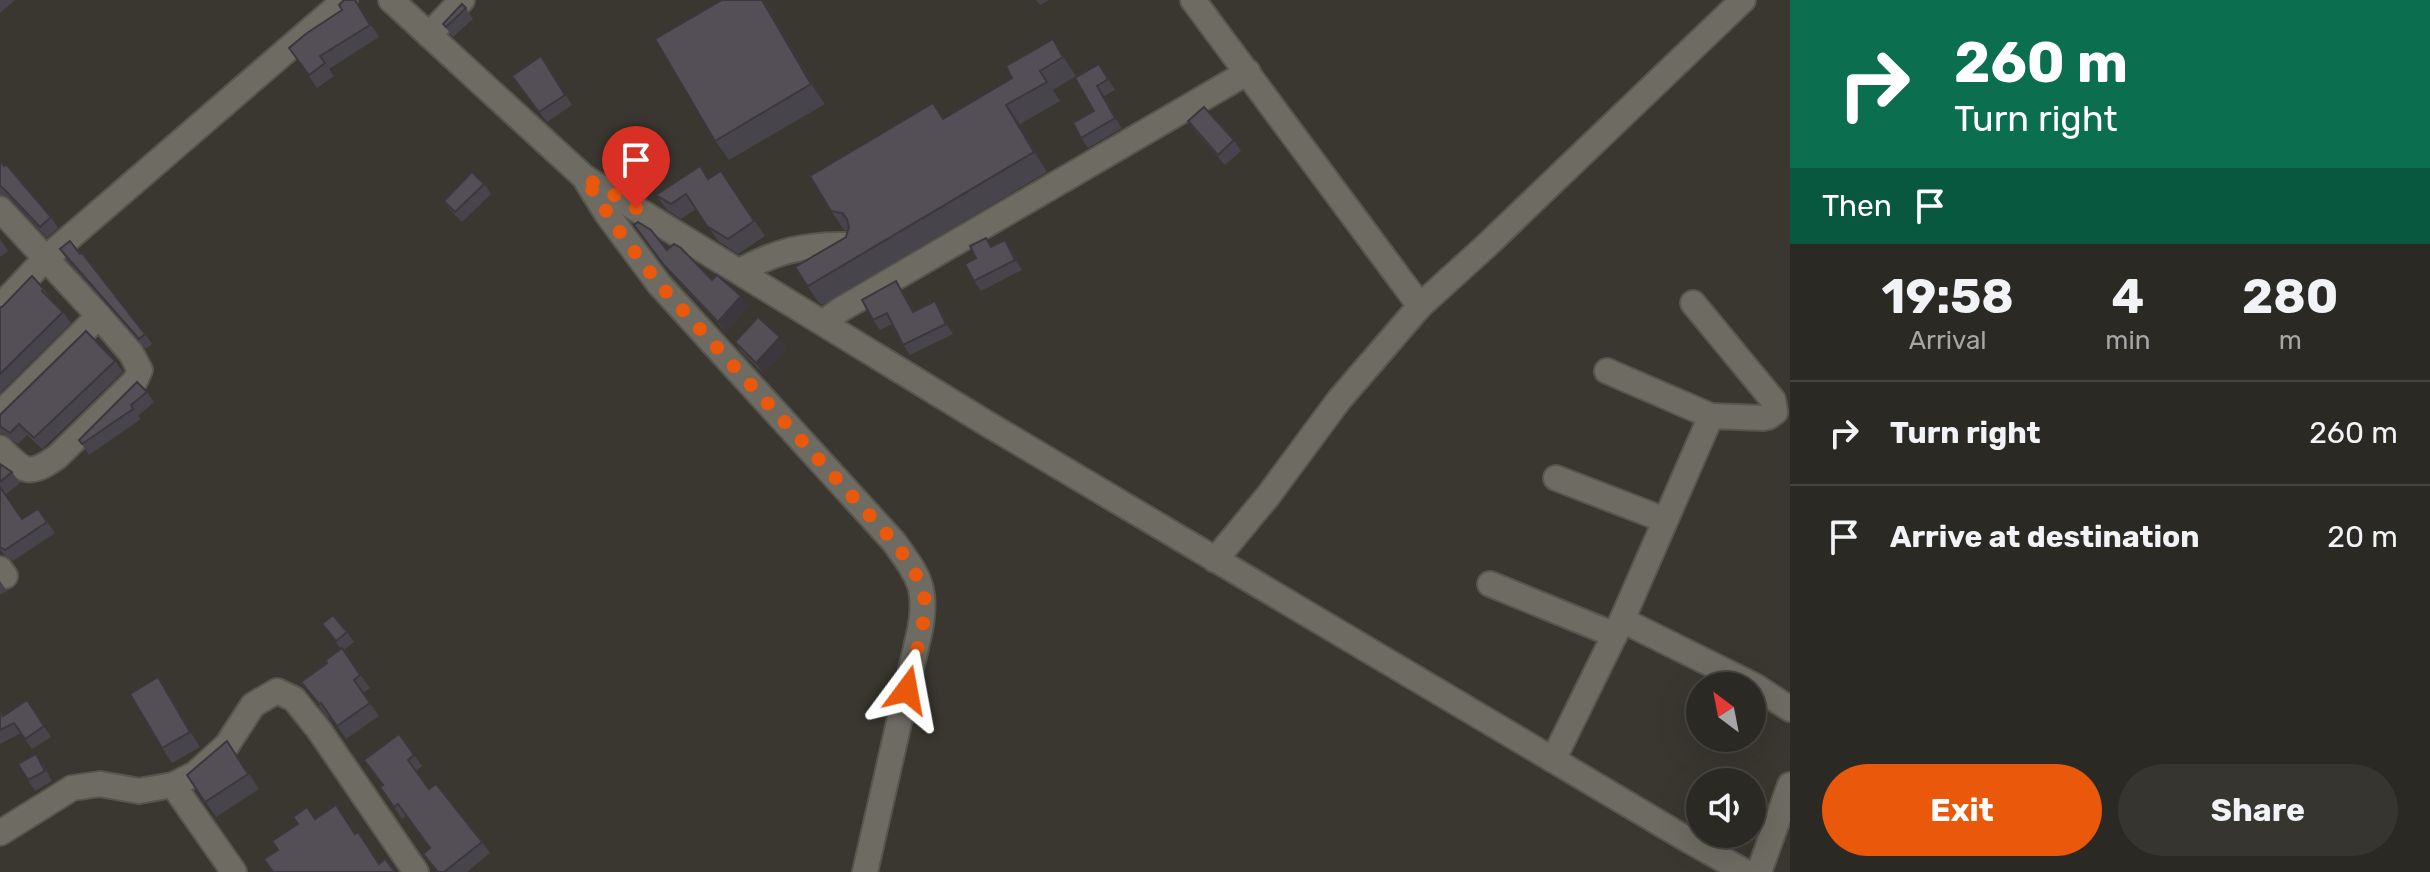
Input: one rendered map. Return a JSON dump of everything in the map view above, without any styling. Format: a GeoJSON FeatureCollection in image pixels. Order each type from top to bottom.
{"type":"FeatureCollection","features":[{"type":"Feature","properties":{"kind":"street"},"geometry":{"type":"LineString","coordinates":[[0,307],[45,259],[345,0]]}},
{"type":"Feature","properties":{"kind":"street"},"geometry":{"type":"LineString","coordinates":[[391,0],[584,177],[986,423],[1745,872]]}},
{"type":"Feature","properties":{"kind":"street"},"geometry":{"type":"LineString","coordinates":[[429,35],[462,0]]}},
{"type":"Feature","properties":{"kind":"street"},"geometry":{"type":"LineString","coordinates":[[1193,0],[1420,306]]}},
{"type":"Feature","properties":{"kind":"street"},"geometry":{"type":"LineString","coordinates":[[1215,560],[1268,496],[1339,400],[1420,306],[1743,0]]}},
{"type":"Feature","properties":{"kind":"street"},"geometry":{"type":"LineString","coordinates":[[824,322],[1059,180],[1248,72]]}},
{"type":"Feature","properties":{"kind":"street"},"geometry":{"type":"LineString","coordinates":[[584,177],[621,234],[659,284],[894,542],[922,589],[925,605],[920,630],[865,872]]}},
{"type":"Feature","properties":{"kind":"street"},"geometry":{"type":"LineString","coordinates":[[0,209],[99,316],[140,370],[135,381],[43,467],[28,471],[22,469],[0,448]]}},
{"type":"Feature","properties":{"kind":"street"},"geometry":{"type":"LineString","coordinates":[[740,271],[790,249],[847,245]]}},
{"type":"Feature","properties":{"kind":"street"},"geometry":{"type":"LineString","coordinates":[[1607,371],[1711,416],[1768,417],[1775,412],[1775,403],[1693,303]]}},
{"type":"Feature","properties":{"kind":"street"},"geometry":{"type":"LineString","coordinates":[[0,414],[99,316]]}},
{"type":"Feature","properties":{"kind":"street"},"geometry":{"type":"LineString","coordinates":[[1553,760],[1618,627],[1711,416]]}},
{"type":"Feature","properties":{"kind":"street"},"geometry":{"type":"LineString","coordinates":[[1556,478],[1665,520]]}},
{"type":"Feature","properties":{"kind":"street"},"geometry":{"type":"LineString","coordinates":[[1490,584],[1618,627],[1744,680],[1790,709]]}},
{"type":"Feature","properties":{"kind":"street"},"geometry":{"type":"LineString","coordinates":[[0,833],[72,788],[100,784],[139,791],[173,785],[195,774],[221,752],[253,705],[277,691],[294,699],[319,730],[416,872]]}},
{"type":"Feature","properties":{"kind":"street"},"geometry":{"type":"LineString","coordinates":[[173,785],[234,872]]}},
{"type":"Feature","properties":{"kind":"street"},"geometry":{"type":"LineString","coordinates":[[1759,872],[1790,785]]}},
{"type":"Feature","properties":{"kind":"building"},"geometry":{"type":"Polygon","coordinates":[[[344,0],[355,0],[370,25],[320,56],[325,63],[309,75],[289,48],[342,10],[339,5],[344,0]]]}},
{"type":"Feature","properties":{"kind":"building"},"geometry":{"type":"Polygon","coordinates":[[[722,0],[762,0],[811,84],[715,141],[655,39],[722,0]]]}},
{"type":"Feature","properties":{"kind":"building"},"geometry":{"type":"Polygon","coordinates":[[[462,4],[466,8],[446,27],[443,24],[462,4]]]}},
{"type":"Feature","properties":{"kind":"building"},"geometry":{"type":"Polygon","coordinates":[[[1053,39],[1063,57],[1040,71],[1047,82],[1006,105],[1034,152],[808,286],[806,284],[795,267],[846,237],[849,227],[842,213],[831,211],[810,176],[933,103],[943,119],[1012,78],[1006,66],[1053,39]]]}},
{"type":"Feature","properties":{"kind":"building"},"geometry":{"type":"Polygon","coordinates":[[[541,56],[565,95],[539,112],[512,76],[541,56]]]}},
{"type":"Feature","properties":{"kind":"building"},"geometry":{"type":"Polygon","coordinates":[[[1099,64],[1108,79],[1097,86],[1115,118],[1081,138],[1073,123],[1094,111],[1075,78],[1099,64]]]}},
{"type":"Feature","properties":{"kind":"building"},"geometry":{"type":"Polygon","coordinates":[[[1204,107],[1234,140],[1218,155],[1188,121],[1204,107]]]}},
{"type":"Feature","properties":{"kind":"building"},"geometry":{"type":"Polygon","coordinates":[[[0,161],[4,166],[6,164],[51,217],[40,227],[0,186],[0,161]]]}},
{"type":"Feature","properties":{"kind":"building"},"geometry":{"type":"Polygon","coordinates":[[[700,166],[708,179],[721,171],[754,221],[728,239],[707,226],[686,194],[671,204],[656,195],[700,166]]]}},
{"type":"Feature","properties":{"kind":"building"},"geometry":{"type":"Polygon","coordinates":[[[472,172],[484,184],[455,212],[444,201],[472,172]]]}},
{"type":"Feature","properties":{"kind":"building"},"geometry":{"type":"Polygon","coordinates":[[[638,222],[651,230],[667,250],[674,244],[681,248],[712,280],[717,275],[741,296],[718,322],[663,264],[634,225],[638,222]]]}},
{"type":"Feature","properties":{"kind":"building"},"geometry":{"type":"Polygon","coordinates":[[[986,238],[991,247],[1005,240],[1015,260],[974,281],[965,264],[976,258],[970,246],[986,238]]]}},
{"type":"Feature","properties":{"kind":"building"},"geometry":{"type":"Polygon","coordinates":[[[70,241],[145,334],[139,339],[60,249],[70,241]]]}},
{"type":"Feature","properties":{"kind":"building"},"geometry":{"type":"Polygon","coordinates":[[[32,276],[63,312],[0,374],[0,308],[32,276]]]}},
{"type":"Feature","properties":{"kind":"building"},"geometry":{"type":"Polygon","coordinates":[[[896,281],[913,312],[935,301],[946,324],[903,345],[887,313],[873,320],[862,300],[896,281]]]}},
{"type":"Feature","properties":{"kind":"building"},"geometry":{"type":"Polygon","coordinates":[[[758,317],[780,337],[756,363],[735,342],[758,317]]]}},
{"type":"Feature","properties":{"kind":"building"},"geometry":{"type":"Polygon","coordinates":[[[86,331],[115,361],[34,438],[19,424],[10,433],[0,426],[0,415],[86,331]]]}},
{"type":"Feature","properties":{"kind":"building"},"geometry":{"type":"Polygon","coordinates":[[[137,382],[147,392],[131,405],[133,409],[82,444],[79,440],[137,382]]]}},
{"type":"Feature","properties":{"kind":"building"},"geometry":{"type":"Polygon","coordinates":[[[0,464],[12,472],[0,482],[0,464]]]}},
{"type":"Feature","properties":{"kind":"building"},"geometry":{"type":"Polygon","coordinates":[[[0,487],[22,519],[38,509],[47,522],[5,550],[0,547],[0,487]]]}},
{"type":"Feature","properties":{"kind":"building"},"geometry":{"type":"Polygon","coordinates":[[[333,615],[347,632],[336,641],[322,624],[333,615]]]}},
{"type":"Feature","properties":{"kind":"building"},"geometry":{"type":"Polygon","coordinates":[[[342,648],[360,675],[354,680],[370,703],[337,726],[301,682],[342,648]]]}},
{"type":"Feature","properties":{"kind":"building"},"geometry":{"type":"Polygon","coordinates":[[[158,677],[190,732],[162,748],[130,694],[158,677]]]}},
{"type":"Feature","properties":{"kind":"building"},"geometry":{"type":"Polygon","coordinates":[[[27,700],[44,726],[25,739],[14,723],[0,730],[0,711],[3,716],[27,700]]]}},
{"type":"Feature","properties":{"kind":"building"},"geometry":{"type":"Polygon","coordinates":[[[399,734],[414,755],[408,760],[429,789],[436,784],[482,842],[444,872],[438,872],[423,854],[430,848],[398,804],[394,807],[380,787],[383,785],[364,760],[399,734]]]}},
{"type":"Feature","properties":{"kind":"building"},"geometry":{"type":"Polygon","coordinates":[[[227,741],[248,774],[205,802],[187,775],[227,741]]]}},
{"type":"Feature","properties":{"kind":"building"},"geometry":{"type":"Polygon","coordinates":[[[36,754],[45,771],[28,780],[18,764],[36,754]]]}},
{"type":"Feature","properties":{"kind":"building"},"geometry":{"type":"Polygon","coordinates":[[[336,805],[379,864],[385,859],[395,872],[273,872],[264,859],[278,850],[272,841],[298,824],[293,817],[307,807],[315,819],[336,805]]]}},
{"type":"Feature","properties":{"kind":"route"},"geometry":{"type":"LineString","coordinates":[[636,208],[584,177],[621,234],[659,284],[894,542],[915,574],[925,605],[907,690]]}}]}
